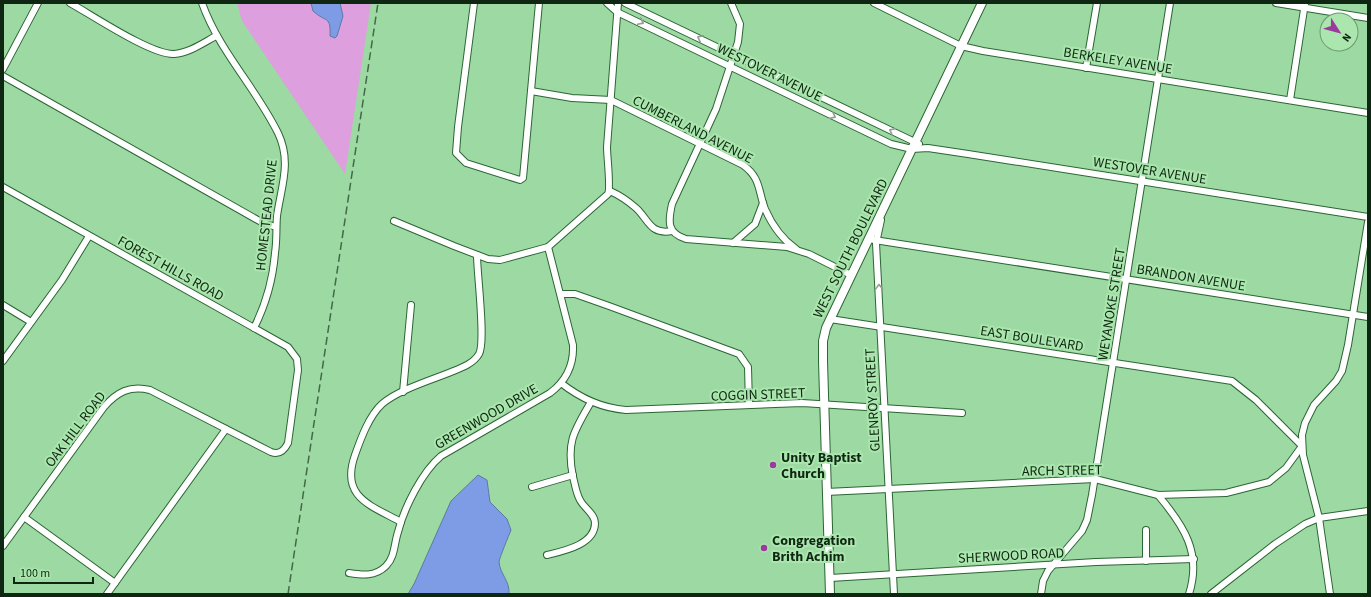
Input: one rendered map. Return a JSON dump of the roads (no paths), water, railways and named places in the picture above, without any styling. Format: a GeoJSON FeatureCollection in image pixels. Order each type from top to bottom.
{"type":"FeatureCollection","features":[{"type":"Feature","properties":{"kind":"street"},"geometry":{"type":"LineString","coordinates":[[3,69],[38,3]]}},
{"type":"Feature","properties":{"kind":"street"},"geometry":{"type":"LineString","coordinates":[[70,3],[139,42],[164,53],[175,54],[191,49],[216,36]]}},
{"type":"Feature","properties":{"kind":"street","name":"HOMESTEAD DRIVE"},"geometry":{"type":"LineString","coordinates":[[202,3],[216,36],[278,132],[285,150],[286,169],[276,227],[276,250],[272,278],[262,311],[254,328]]}},
{"type":"Feature","properties":{"kind":"street"},"geometry":{"type":"LineString","coordinates":[[474,3],[456,153],[466,164],[522,180],[539,3]]}},
{"type":"Feature","properties":{"kind":"street","name":"WESTOVER AVENUE"},"geometry":{"type":"LineString","coordinates":[[606,3],[611,3]]}},
{"type":"Feature","properties":{"kind":"street","name":"WESTOVER AVENUE"},"geometry":{"type":"LineString","coordinates":[[606,3],[618,12],[886,141],[1368,217]]}},
{"type":"Feature","properties":{"kind":"street"},"geometry":{"type":"LineString","coordinates":[[394,221],[477,254],[500,260],[548,247],[604,198],[610,190],[607,163],[618,3]]}},
{"type":"Feature","properties":{"kind":"street","name":"WESTOVER AVENUE"},"geometry":{"type":"LineString","coordinates":[[625,3],[734,54],[914,145]]}},
{"type":"Feature","properties":{"kind":"street"},"geometry":{"type":"LineString","coordinates":[[731,3],[740,24],[734,54],[716,109],[672,204],[670,218],[672,231],[679,237],[686,239],[777,246],[799,251],[851,275]]}},
{"type":"Feature","properties":{"kind":"street","name":"BERKELEY AVENUE"},"geometry":{"type":"LineString","coordinates":[[874,3],[961,46],[1002,55],[1368,112]]}},
{"type":"Feature","properties":{"kind":"street","name":"WEST SOUTH BOULEVARD"},"geometry":{"type":"LineString","coordinates":[[830,594],[823,341],[830,319],[851,275],[872,239],[884,206],[982,3]]}},
{"type":"Feature","properties":{"kind":"street"},"geometry":{"type":"LineString","coordinates":[[1086,68],[1097,3]]}},
{"type":"Feature","properties":{"kind":"street","name":"WEYANOKE STREET"},"geometry":{"type":"LineString","coordinates":[[1041,594],[1045,575],[1082,530],[1087,520],[1114,363],[1170,3]]}},
{"type":"Feature","properties":{"kind":"street"},"geometry":{"type":"LineString","coordinates":[[1276,3],[1304,5],[1368,18]]}},
{"type":"Feature","properties":{"kind":"street"},"geometry":{"type":"LineString","coordinates":[[1290,100],[1304,5]]}},
{"type":"Feature","properties":{"kind":"street"},"geometry":{"type":"LineString","coordinates":[[675,39],[680,28]]}},
{"type":"Feature","properties":{"kind":"street"},"geometry":{"type":"LineString","coordinates":[[3,76],[263,224],[276,227]]}},
{"type":"Feature","properties":{"kind":"street"},"geometry":{"type":"LineString","coordinates":[[789,94],[795,84]]}},
{"type":"Feature","properties":{"kind":"street","name":"CUMBERLAND AVENUE"},"geometry":{"type":"LineString","coordinates":[[531,91],[572,98],[611,100],[749,170],[755,176],[769,217],[778,231],[799,251]]}},
{"type":"Feature","properties":{"kind":"street","name":"FOREST HILLS ROAD"},"geometry":{"type":"LineString","coordinates":[[3,187],[288,347],[294,354],[298,370],[286,447],[282,452],[274,453],[258,446]]}},
{"type":"Feature","properties":{"kind":"street"},"geometry":{"type":"LineString","coordinates":[[610,190],[636,208],[652,227],[659,232],[672,231]]}},
{"type":"Feature","properties":{"kind":"street"},"geometry":{"type":"LineString","coordinates":[[733,243],[755,224],[763,203]]}},
{"type":"Feature","properties":{"kind":"street"},"geometry":{"type":"LineString","coordinates":[[1330,594],[1319,518],[1302,446],[1303,431],[1310,413],[1319,398],[1336,381],[1342,370],[1353,315],[1368,222]]}},
{"type":"Feature","properties":{"kind":"street"},"geometry":{"type":"LineString","coordinates":[[3,361],[62,280],[89,236]]}},
{"type":"Feature","properties":{"kind":"street","name":"BRANDON AVENUE"},"geometry":{"type":"LineString","coordinates":[[872,239],[1368,317]]}},
{"type":"Feature","properties":{"kind":"street","name":"GLENROY STREET"},"geometry":{"type":"LineString","coordinates":[[872,239],[881,326],[894,594]]}},
{"type":"Feature","properties":{"kind":"street","name":"GREENWOOD DRIVE"},"geometry":{"type":"LineString","coordinates":[[349,573],[370,575],[386,566],[392,556],[401,522],[425,473],[434,461],[550,393],[569,373],[573,352],[561,294],[548,247]]}},
{"type":"Feature","properties":{"kind":"street"},"geometry":{"type":"LineString","coordinates":[[401,522],[358,497],[352,488],[350,471],[356,452],[375,413],[388,400],[472,362],[480,352],[482,342],[477,254]]}},
{"type":"Feature","properties":{"kind":"street"},"geometry":{"type":"LineString","coordinates":[[561,294],[575,294],[739,354],[748,367],[749,405]]}},
{"type":"Feature","properties":{"kind":"street"},"geometry":{"type":"LineString","coordinates":[[3,305],[31,322]]}},
{"type":"Feature","properties":{"kind":"street"},"geometry":{"type":"LineString","coordinates":[[404,392],[411,305]]}},
{"type":"Feature","properties":{"kind":"street","name":"EAST BOULEVARD"},"geometry":{"type":"LineString","coordinates":[[830,319],[1232,381],[1256,400],[1302,446]]}},
{"type":"Feature","properties":{"kind":"street","name":"COGGIN STREET"},"geometry":{"type":"LineString","coordinates":[[561,383],[591,402],[607,407],[626,410],[749,405],[824,404],[962,412]]}},
{"type":"Feature","properties":{"kind":"street","name":"OAK HILL ROAD"},"geometry":{"type":"LineString","coordinates":[[3,546],[110,399],[123,391],[136,388],[150,390],[258,446]]}},
{"type":"Feature","properties":{"kind":"street"},"geometry":{"type":"LineString","coordinates":[[547,555],[577,545],[594,529],[594,518],[579,498],[569,456],[576,427],[591,402]]}},
{"type":"Feature","properties":{"kind":"street"},"geometry":{"type":"LineString","coordinates":[[108,594],[226,429]]}},
{"type":"Feature","properties":{"kind":"street","name":"ARCH STREET"},"geometry":{"type":"LineString","coordinates":[[826,492],[1095,479],[1158,495],[1209,494],[1259,486],[1269,482],[1286,468],[1302,446]]}},
{"type":"Feature","properties":{"kind":"street"},"geometry":{"type":"LineString","coordinates":[[532,487],[573,475]]}},
{"type":"Feature","properties":{"kind":"street"},"geometry":{"type":"LineString","coordinates":[[1158,495],[1184,532],[1194,559],[1194,575],[1189,594]]}},
{"type":"Feature","properties":{"kind":"street"},"geometry":{"type":"LineString","coordinates":[[1211,594],[1293,531],[1319,518],[1368,511]]}},
{"type":"Feature","properties":{"kind":"street"},"geometry":{"type":"LineString","coordinates":[[24,517],[115,583]]}},
{"type":"Feature","properties":{"kind":"street"},"geometry":{"type":"LineString","coordinates":[[1146,530],[1146,561]]}},
{"type":"Feature","properties":{"kind":"street","name":"SHERWOOD ROAD"},"geometry":{"type":"LineString","coordinates":[[830,578],[893,573],[1194,559]]}},
{"type":"Feature","properties":{"kind":"water"},"geometry":{"type":"Polygon","coordinates":[[[311,3],[340,3],[343,16],[335,38],[330,36],[330,25],[327,20],[313,11],[311,3]]]}},
{"type":"Feature","properties":{"kind":"water"},"geometry":{"type":"Polygon","coordinates":[[[478,475],[487,480],[490,502],[507,519],[511,530],[499,562],[508,585],[509,594],[408,594],[414,584],[451,501],[478,475]]]}},
{"type":"Feature","properties":{"kind":"railway"},"geometry":{"type":"LineString","coordinates":[[288,594],[378,3]]}},
{"type":"Feature","properties":{"kind":"place","name":"Unity Baptist Church"},"geometry":{"type":"Point","coordinates":[773,465]}},
{"type":"Feature","properties":{"kind":"place","name":"Congregation Brith Achim"},"geometry":{"type":"Point","coordinates":[764,548]}}]}
